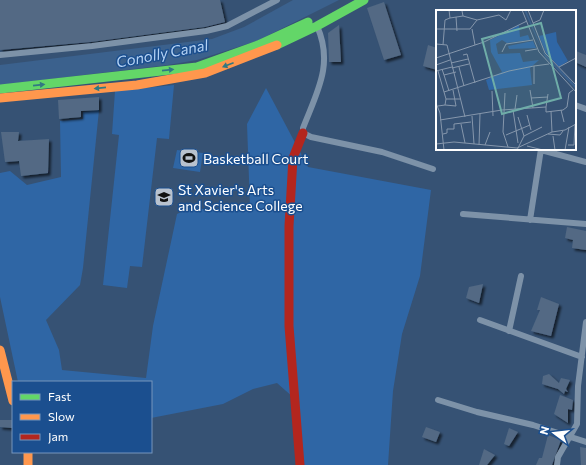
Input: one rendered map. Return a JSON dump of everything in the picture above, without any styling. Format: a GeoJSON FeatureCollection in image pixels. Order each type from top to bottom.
{"type":"FeatureCollection","features":[{"type":"Feature","properties":{"kind":"main road"},"geometry":{"type":"LineString","coordinates":[[0,89],[197,67],[258,45],[353,0]]}},
{"type":"Feature","properties":{"kind":"main road"},"geometry":{"type":"LineString","coordinates":[[0,98],[137,85],[206,73],[269,49],[317,26],[364,0]]}},
{"type":"Feature","properties":{"kind":"main road"},"geometry":{"type":"LineString","coordinates":[[300,465],[289,326],[289,226],[293,158],[303,133]]}},
{"type":"Feature","properties":{"kind":"main road"},"geometry":{"type":"LineString","coordinates":[[0,350],[12,397]]}},
{"type":"Feature","properties":{"kind":"main road"},"geometry":{"type":"LineString","coordinates":[[28,453],[28,465]]}},
{"type":"Feature","properties":{"kind":"street"},"geometry":{"type":"LineString","coordinates":[[0,54],[92,46],[206,31],[227,26],[277,0]]}},
{"type":"Feature","properties":{"kind":"street"},"geometry":{"type":"LineString","coordinates":[[317,26],[323,40],[325,59],[322,74],[303,128],[303,133],[311,137],[382,152],[433,169]]}},
{"type":"Feature","properties":{"kind":"street"},"geometry":{"type":"LineString","coordinates":[[576,105],[586,109]]}},
{"type":"Feature","properties":{"kind":"street"},"geometry":{"type":"LineString","coordinates":[[530,220],[541,150]]}},
{"type":"Feature","properties":{"kind":"street"},"geometry":{"type":"LineString","coordinates":[[544,150],[586,162]]}},
{"type":"Feature","properties":{"kind":"street"},"geometry":{"type":"LineString","coordinates":[[463,214],[586,224]]}},
{"type":"Feature","properties":{"kind":"street"},"geometry":{"type":"LineString","coordinates":[[509,330],[521,276]]}},
{"type":"Feature","properties":{"kind":"street"},"geometry":{"type":"LineString","coordinates":[[480,320],[582,357]]}},
{"type":"Feature","properties":{"kind":"street"},"geometry":{"type":"LineString","coordinates":[[557,465],[558,458],[577,424],[583,376],[582,357],[586,322]]}},
{"type":"Feature","properties":{"kind":"street"},"geometry":{"type":"LineString","coordinates":[[438,400],[477,412],[533,425],[586,442]]}},
{"type":"Feature","properties":{"kind":"shaded area"},"geometry":{"type":"Polygon","coordinates":[[[174,85],[169,139],[157,138],[142,267],[130,266],[127,288],[103,285],[119,135],[112,134],[115,91],[174,85]]]}},
{"type":"Feature","properties":{"kind":"shaded area"},"geometry":{"type":"Polygon","coordinates":[[[266,88],[308,167],[431,190],[420,276],[402,334],[393,391],[388,465],[300,465],[294,398],[277,383],[253,389],[223,404],[152,418],[152,381],[18,381],[0,297],[0,173],[10,171],[27,185],[61,177],[60,121],[83,119],[83,112],[99,110],[80,285],[46,320],[59,350],[62,370],[146,378],[153,326],[177,214],[191,207],[220,212],[250,207],[247,124],[266,88]]]}},
{"type":"Feature","properties":{"kind":"shaded area","name":"Basketball Court"},"geometry":{"type":"Polygon","coordinates":[[[177,150],[203,153],[200,172],[173,168],[177,150]]]}},
{"type":"Feature","properties":{"kind":"water","name":"Conolly Canal"},"geometry":{"type":"Polygon","coordinates":[[[293,0],[339,0],[257,41],[197,60],[168,65],[0,85],[0,65],[212,39],[244,27],[293,0]]]}},
{"type":"Feature","properties":{"kind":"building"},"geometry":{"type":"Polygon","coordinates":[[[0,0],[220,0],[225,22],[205,27],[91,42],[0,50],[0,0]]]}},
{"type":"Feature","properties":{"kind":"building"},"geometry":{"type":"Polygon","coordinates":[[[384,2],[401,55],[384,60],[367,8],[384,2]]]}},
{"type":"Feature","properties":{"kind":"building"},"geometry":{"type":"Polygon","coordinates":[[[339,25],[341,62],[329,62],[328,33],[339,25]]]}},
{"type":"Feature","properties":{"kind":"building"},"geometry":{"type":"Polygon","coordinates":[[[428,45],[436,48],[436,70],[423,66],[428,45]]]}},
{"type":"Feature","properties":{"kind":"building"},"geometry":{"type":"Polygon","coordinates":[[[576,51],[586,55],[586,67],[576,62],[576,51]]]}},
{"type":"Feature","properties":{"kind":"building"},"geometry":{"type":"Polygon","coordinates":[[[99,97],[99,110],[81,111],[81,117],[59,119],[58,100],[99,97]]]}},
{"type":"Feature","properties":{"kind":"building"},"geometry":{"type":"Polygon","coordinates":[[[1,132],[19,132],[18,141],[49,139],[48,173],[21,176],[19,161],[5,162],[1,132]]]}},
{"type":"Feature","properties":{"kind":"building"},"geometry":{"type":"Polygon","coordinates":[[[567,227],[586,231],[586,250],[572,248],[573,240],[565,238],[567,227]]]}},
{"type":"Feature","properties":{"kind":"building"},"geometry":{"type":"Polygon","coordinates":[[[483,284],[479,303],[466,298],[469,287],[483,284]]]}},
{"type":"Feature","properties":{"kind":"building"},"geometry":{"type":"Polygon","coordinates":[[[541,297],[559,304],[551,336],[531,331],[540,310],[537,310],[541,297]]]}},
{"type":"Feature","properties":{"kind":"building"},"geometry":{"type":"Polygon","coordinates":[[[549,374],[559,383],[561,378],[570,380],[566,389],[568,392],[565,391],[564,394],[558,389],[542,384],[543,376],[549,374]]]}},
{"type":"Feature","properties":{"kind":"building"},"geometry":{"type":"Polygon","coordinates":[[[560,395],[573,400],[572,410],[568,409],[568,423],[554,414],[560,395]]]}},
{"type":"Feature","properties":{"kind":"building"},"geometry":{"type":"Polygon","coordinates":[[[0,420],[12,420],[12,428],[0,427],[0,420]]]}},
{"type":"Feature","properties":{"kind":"building"},"geometry":{"type":"Polygon","coordinates":[[[426,427],[440,432],[436,442],[422,437],[426,427]]]}},
{"type":"Feature","properties":{"kind":"building"},"geometry":{"type":"Polygon","coordinates":[[[509,428],[518,432],[509,446],[504,444],[509,428]]]}},
{"type":"Feature","properties":{"kind":"building"},"geometry":{"type":"Polygon","coordinates":[[[548,435],[561,440],[552,465],[536,465],[539,458],[542,458],[548,435]]]}},
{"type":"Feature","properties":{"kind":"building"},"geometry":{"type":"Polygon","coordinates":[[[580,447],[586,448],[586,465],[581,465],[580,447]]]}},
{"type":"Feature","properties":{"kind":"building"},"geometry":{"type":"Polygon","coordinates":[[[484,449],[495,455],[487,465],[479,465],[484,449]]]}},
{"type":"Feature","properties":{"kind":"traffic: fast"},"geometry":{"type":"LineString","coordinates":[[277,45],[317,26],[364,0]]}},
{"type":"Feature","properties":{"kind":"traffic: fast"},"geometry":{"type":"LineString","coordinates":[[0,89],[197,67],[258,45],[308,22]]}},
{"type":"Feature","properties":{"kind":"traffic: slow"},"geometry":{"type":"LineString","coordinates":[[0,98],[137,85],[205,73],[277,45]]}},
{"type":"Feature","properties":{"kind":"traffic: slow"},"geometry":{"type":"LineString","coordinates":[[0,350],[12,397]]}},
{"type":"Feature","properties":{"kind":"traffic: slow"},"geometry":{"type":"LineString","coordinates":[[28,453],[28,465]]}},
{"type":"Feature","properties":{"kind":"traffic: jam"},"geometry":{"type":"LineString","coordinates":[[300,465],[289,326],[289,226],[293,158],[303,133]]}},
{"type":"Feature","properties":{"kind":"place","name":"Basketball Court"},"geometry":{"type":"Point","coordinates":[189,158]}},
{"type":"Feature","properties":{"kind":"place","name":"St Xavier's Arts and Science College"},"geometry":{"type":"Point","coordinates":[164,197]}}]}
